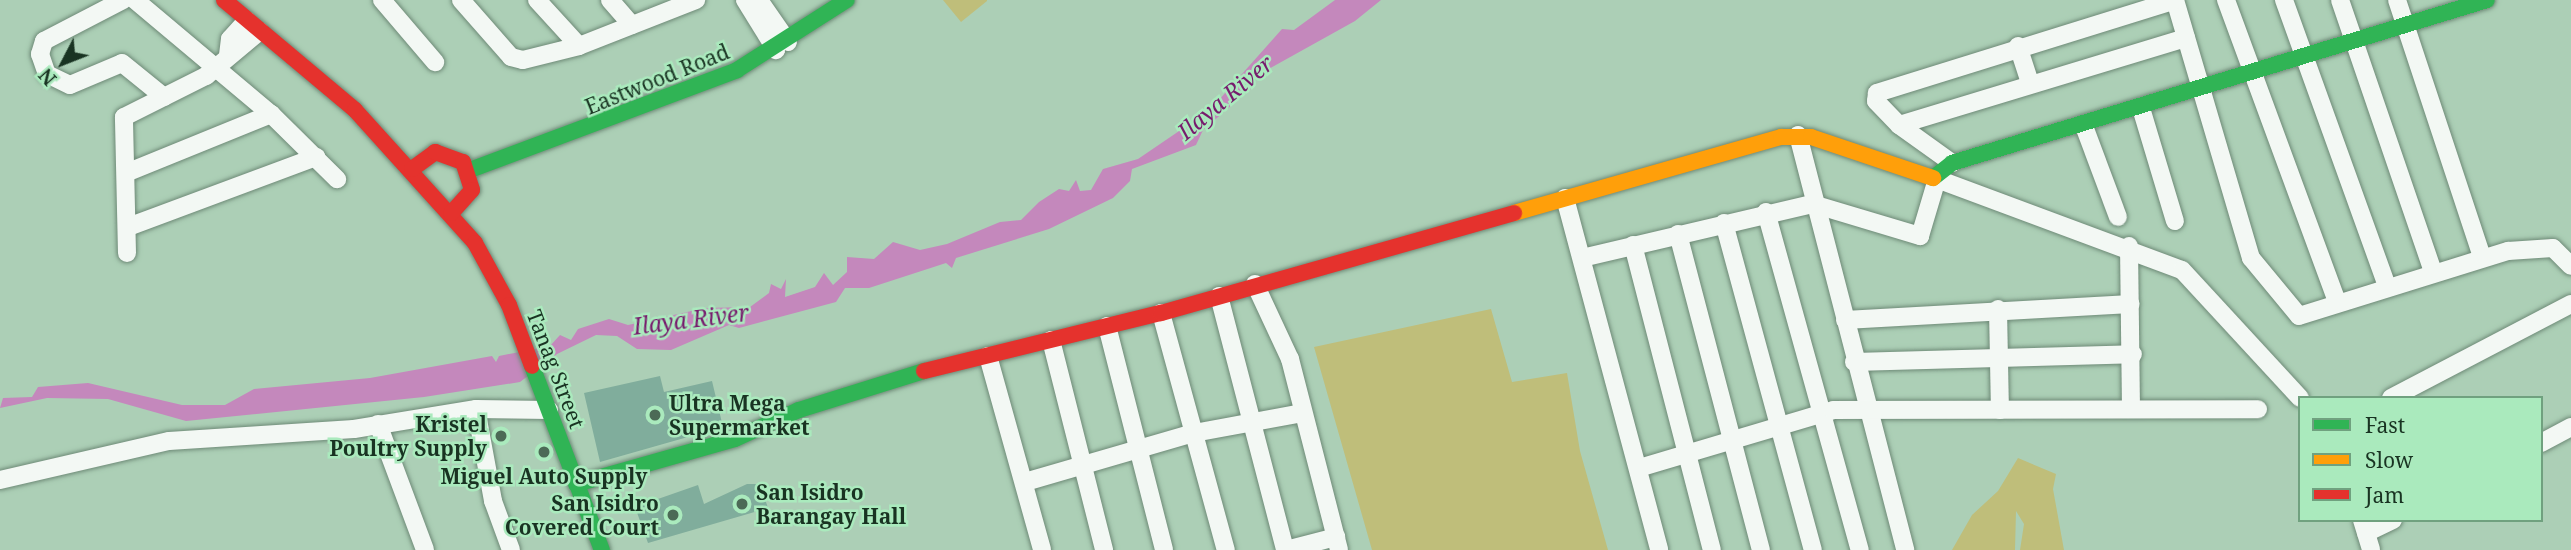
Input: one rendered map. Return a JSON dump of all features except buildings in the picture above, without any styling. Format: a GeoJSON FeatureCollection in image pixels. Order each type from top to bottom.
{"type":"FeatureCollection","features":[{"type":"Feature","properties":{"kind":"street"},"geometry":{"type":"LineString","coordinates":[[123,0],[44,41],[40,54],[47,74],[70,85],[121,63],[163,97]]}},
{"type":"Feature","properties":{"kind":"street"},"geometry":{"type":"LineString","coordinates":[[135,0],[222,61],[337,179]]}},
{"type":"Feature","properties":{"kind":"street","name":"Tanag Street"},"geometry":{"type":"LineString","coordinates":[[224,0],[355,110],[451,213],[489,263],[517,323],[602,550]]}},
{"type":"Feature","properties":{"kind":"street"},"geometry":{"type":"LineString","coordinates":[[382,0],[435,62]]}},
{"type":"Feature","properties":{"kind":"street"},"geometry":{"type":"LineString","coordinates":[[461,0],[515,60],[579,46],[690,1]]}},
{"type":"Feature","properties":{"kind":"street"},"geometry":{"type":"LineString","coordinates":[[537,0],[579,46]]}},
{"type":"Feature","properties":{"kind":"street"},"geometry":{"type":"LineString","coordinates":[[610,0],[632,25]]}},
{"type":"Feature","properties":{"kind":"street"},"geometry":{"type":"LineString","coordinates":[[745,0],[782,46]]}},
{"type":"Feature","properties":{"kind":"street"},"geometry":{"type":"LineString","coordinates":[[759,0],[782,46]]}},
{"type":"Feature","properties":{"kind":"street","name":"Eastwood Road"},"geometry":{"type":"LineString","coordinates":[[470,170],[700,87],[782,46],[847,0]]}},
{"type":"Feature","properties":{"kind":"street"},"geometry":{"type":"LineString","coordinates":[[1952,163],[1899,125],[1876,101],[1884,88],[2175,0],[2256,267],[2299,316],[2482,257],[2553,248],[2571,266]]}},
{"type":"Feature","properties":{"kind":"street"},"geometry":{"type":"LineString","coordinates":[[2227,0],[2337,302]]}},
{"type":"Feature","properties":{"kind":"street"},"geometry":{"type":"LineString","coordinates":[[2284,0],[2301,57],[2387,286]]}},
{"type":"Feature","properties":{"kind":"street"},"geometry":{"type":"LineString","coordinates":[[2340,0],[2433,271]]}},
{"type":"Feature","properties":{"kind":"street"},"geometry":{"type":"LineString","coordinates":[[2397,0],[2482,257]]}},
{"type":"Feature","properties":{"kind":"street"},"geometry":{"type":"LineString","coordinates":[[1582,258],[1766,212],[1813,204],[1920,236],[1937,179],[1952,163],[2202,90],[2404,25],[2466,2],[2487,0]]}},
{"type":"Feature","properties":{"kind":"street"},"geometry":{"type":"LineString","coordinates":[[127,253],[124,117],[243,50],[253,25]]}},
{"type":"Feature","properties":{"kind":"street"},"geometry":{"type":"LineString","coordinates":[[1899,125],[2030,83],[2186,38]]}},
{"type":"Feature","properties":{"kind":"street"},"geometry":{"type":"LineString","coordinates":[[2018,46],[2030,83]]}},
{"type":"Feature","properties":{"kind":"street"},"geometry":{"type":"LineString","coordinates":[[2141,108],[2175,221]]}},
{"type":"Feature","properties":{"kind":"street"},"geometry":{"type":"LineString","coordinates":[[126,173],[271,114]]}},
{"type":"Feature","properties":{"kind":"street"},"geometry":{"type":"LineString","coordinates":[[2084,126],[2118,217]]}},
{"type":"Feature","properties":{"kind":"street"},"geometry":{"type":"LineString","coordinates":[[1798,135],[1813,204],[1905,550]]}},
{"type":"Feature","properties":{"kind":"street"},"geometry":{"type":"LineString","coordinates":[[576,484],[735,439],[869,387],[1161,313],[1255,284],[1798,135],[1937,179],[2129,246],[2182,270],[2298,396]]}},
{"type":"Feature","properties":{"kind":"street"},"geometry":{"type":"LineString","coordinates":[[412,169],[427,156],[445,152],[470,170],[472,190],[451,213]]}},
{"type":"Feature","properties":{"kind":"street"},"geometry":{"type":"LineString","coordinates":[[128,227],[316,157]]}},
{"type":"Feature","properties":{"kind":"street"},"geometry":{"type":"LineString","coordinates":[[1565,198],[1659,550]]}},
{"type":"Feature","properties":{"kind":"street"},"geometry":{"type":"LineString","coordinates":[[1766,212],[1860,550]]}},
{"type":"Feature","properties":{"kind":"street"},"geometry":{"type":"LineString","coordinates":[[1724,223],[1813,550]]}},
{"type":"Feature","properties":{"kind":"street"},"geometry":{"type":"LineString","coordinates":[[1678,234],[1761,550]]}},
{"type":"Feature","properties":{"kind":"street"},"geometry":{"type":"LineString","coordinates":[[1633,245],[1712,550]]}},
{"type":"Feature","properties":{"kind":"street"},"geometry":{"type":"LineString","coordinates":[[2129,246],[2133,354],[2131,407]]}},
{"type":"Feature","properties":{"kind":"street"},"geometry":{"type":"LineString","coordinates":[[1219,296],[1285,550],[1338,544],[1290,359],[1255,284]]}},
{"type":"Feature","properties":{"kind":"street"},"geometry":{"type":"LineString","coordinates":[[1845,320],[1998,309],[2131,304]]}},
{"type":"Feature","properties":{"kind":"street"},"geometry":{"type":"LineString","coordinates":[[2395,396],[2571,304]]}},
{"type":"Feature","properties":{"kind":"street"},"geometry":{"type":"LineString","coordinates":[[1998,309],[2000,410]]}},
{"type":"Feature","properties":{"kind":"street"},"geometry":{"type":"LineString","coordinates":[[1161,313],[1226,550]]}},
{"type":"Feature","properties":{"kind":"street"},"geometry":{"type":"LineString","coordinates":[[1107,326],[1164,550]]}},
{"type":"Feature","properties":{"kind":"street"},"geometry":{"type":"LineString","coordinates":[[1051,340],[1104,550]]}},
{"type":"Feature","properties":{"kind":"street"},"geometry":{"type":"LineString","coordinates":[[1854,362],[2133,354]]}},
{"type":"Feature","properties":{"kind":"street"},"geometry":{"type":"LineString","coordinates":[[988,356],[1042,550]]}},
{"type":"Feature","properties":{"kind":"street"},"geometry":{"type":"LineString","coordinates":[[0,480],[156,442],[378,424],[476,409],[546,402]]}},
{"type":"Feature","properties":{"kind":"street"},"geometry":{"type":"LineString","coordinates":[[1639,468],[1780,429],[1822,413],[1867,410],[2131,407],[2258,409]]}},
{"type":"Feature","properties":{"kind":"street"},"geometry":{"type":"LineString","coordinates":[[476,409],[493,501],[511,550]]}},
{"type":"Feature","properties":{"kind":"street"},"geometry":{"type":"LineString","coordinates":[[1025,482],[1194,433],[1303,413]]}},
{"type":"Feature","properties":{"kind":"street"},"geometry":{"type":"LineString","coordinates":[[378,424],[425,550]]}},
{"type":"Feature","properties":{"kind":"street"},"geometry":{"type":"LineString","coordinates":[[2543,442],[2571,427]]}},
{"type":"Feature","properties":{"kind":"street"},"geometry":{"type":"LineString","coordinates":[[2366,535],[2389,522]]}},
{"type":"Feature","properties":{"kind":"shaded area"},"geometry":{"type":"Polygon","coordinates":[[[943,0],[987,0],[987,1],[961,22],[943,0]]]}},
{"type":"Feature","properties":{"kind":"shaded area"},"geometry":{"type":"Polygon","coordinates":[[[1491,309],[1512,382],[1567,373],[1580,451],[1608,550],[1372,550],[1314,347],[1491,309]]]}},
{"type":"Feature","properties":{"kind":"shaded area"},"geometry":{"type":"Polygon","coordinates":[[[2018,458],[2056,474],[2053,489],[2064,550],[2020,550],[2024,524],[2016,511],[2015,550],[1952,550],[1972,515],[1998,491],[2018,458]]]}},
{"type":"Feature","properties":{"kind":"water","name":"Ilaya River"},"geometry":{"type":"Polygon","coordinates":[[[1335,0],[1381,0],[1355,21],[1258,75],[1254,86],[1203,130],[1196,145],[1132,169],[1130,181],[1113,198],[1049,229],[956,258],[952,268],[946,263],[869,288],[845,288],[836,302],[739,328],[729,325],[671,350],[637,349],[617,336],[596,335],[557,354],[520,382],[424,397],[186,421],[108,399],[47,398],[0,408],[3,398],[32,397],[38,387],[88,383],[182,405],[225,405],[254,389],[370,378],[492,356],[496,362],[499,356],[550,346],[560,335],[571,340],[578,329],[609,319],[628,325],[705,308],[750,307],[769,293],[771,284],[781,289],[786,279],[785,297],[815,287],[824,273],[833,285],[847,272],[847,257],[874,259],[893,242],[920,250],[947,244],[1000,222],[1021,220],[1039,202],[1059,189],[1069,191],[1076,180],[1080,191],[1091,190],[1103,169],[1138,159],[1210,110],[1282,29],[1294,30],[1335,0]]]}},
{"type":"Feature","properties":{"kind":"traffic: fast"},"geometry":{"type":"LineString","coordinates":[[470,170],[737,70],[847,0]]}},
{"type":"Feature","properties":{"kind":"traffic: fast"},"geometry":{"type":"LineString","coordinates":[[1933,178],[1952,163],[2487,0]]}},
{"type":"Feature","properties":{"kind":"traffic: fast"},"geometry":{"type":"LineString","coordinates":[[532,366],[602,550]]}},
{"type":"Feature","properties":{"kind":"traffic: fast"},"geometry":{"type":"LineString","coordinates":[[576,484],[735,439],[799,410],[924,371]]}},
{"type":"Feature","properties":{"kind":"traffic: slow"},"geometry":{"type":"LineString","coordinates":[[1514,213],[1781,137],[1811,137],[1933,178]]}},
{"type":"Feature","properties":{"kind":"traffic: jam"},"geometry":{"type":"LineString","coordinates":[[224,0],[355,110],[475,243],[509,305],[532,366]]}},
{"type":"Feature","properties":{"kind":"traffic: jam"},"geometry":{"type":"LineString","coordinates":[[412,169],[435,152],[463,162],[472,190],[451,213]]}},
{"type":"Feature","properties":{"kind":"traffic: jam"},"geometry":{"type":"LineString","coordinates":[[924,371],[1161,313],[1514,213]]}},
{"type":"Feature","properties":{"kind":"place","name":"Ultra Mega Supermarket"},"geometry":{"type":"Point","coordinates":[655,415]}},
{"type":"Feature","properties":{"kind":"place","name":"Kristel Poultry Supply"},"geometry":{"type":"Point","coordinates":[501,436]}},
{"type":"Feature","properties":{"kind":"place","name":"Miguel Auto Supply"},"geometry":{"type":"Point","coordinates":[544,452]}},
{"type":"Feature","properties":{"kind":"place","name":"San Isidro Barangay Hall"},"geometry":{"type":"Point","coordinates":[742,504]}},
{"type":"Feature","properties":{"kind":"place","name":"San Isidro Covered Court"},"geometry":{"type":"Point","coordinates":[673,515]}}]}
